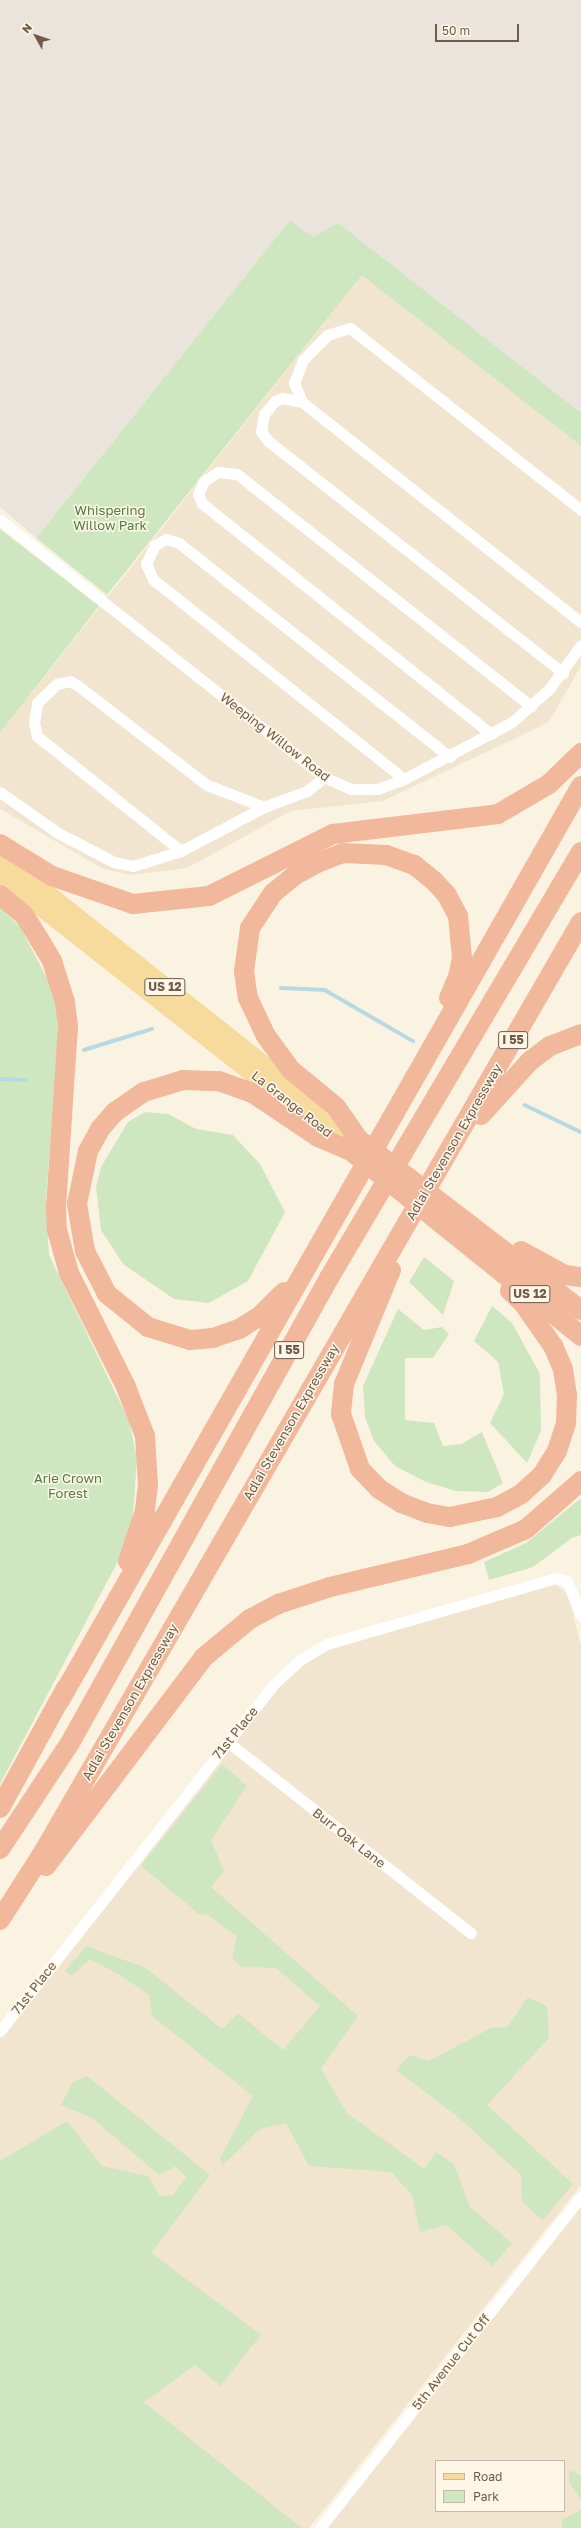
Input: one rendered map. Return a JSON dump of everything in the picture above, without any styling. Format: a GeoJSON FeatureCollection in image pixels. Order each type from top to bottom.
{"type":"FeatureCollection","features":[{"type":"Feature","properties":{"kind":"highway"},"geometry":{"type":"LineString","coordinates":[[0,844],[52,876],[133,904],[209,896],[333,834],[498,814],[549,784],[581,753]]}},
{"type":"Feature","properties":{"kind":"highway"},"geometry":{"type":"LineString","coordinates":[[0,1808],[326,1234],[403,1102],[581,786]]}},
{"type":"Feature","properties":{"kind":"highway","name":"I 55"},"geometry":{"type":"LineString","coordinates":[[0,1850],[70,1743],[329,1278],[581,852]]}},
{"type":"Feature","properties":{"kind":"highway"},"geometry":{"type":"LineString","coordinates":[[355,1145],[327,1123],[266,1036],[248,998],[244,971],[250,928],[274,893],[294,876],[343,853],[387,855],[414,865],[447,896],[460,926],[462,958],[458,977],[403,1102]]}},
{"type":"Feature","properties":{"kind":"highway"},"geometry":{"type":"LineString","coordinates":[[0,895],[24,916],[52,961],[60,981],[68,1026],[56,1206],[61,1253],[137,1411],[147,1457],[146,1505],[138,1536],[60,1700]]}},
{"type":"Feature","properties":{"kind":"highway","name":"Adlai Stevenson Expressway"},"geometry":{"type":"LineString","coordinates":[[5,1912],[445,1159],[581,922]]}},
{"type":"Feature","properties":{"kind":"highway"},"geometry":{"type":"LineString","coordinates":[[445,1159],[530,1061],[550,1046],[581,1034]]}},
{"type":"Feature","properties":{"kind":"highway"},"geometry":{"type":"LineString","coordinates":[[326,1234],[285,1291],[260,1316],[223,1335],[190,1340],[148,1327],[107,1294],[90,1264],[80,1233],[78,1211],[84,1163],[100,1129],[125,1104],[156,1086],[202,1079],[235,1086],[327,1123],[482,1244],[553,1346],[563,1369],[567,1395],[566,1423],[557,1451],[542,1475],[521,1494],[497,1507],[450,1517],[401,1503],[379,1489],[360,1469],[341,1414],[344,1384],[359,1341],[387,1281],[401,1232]]}},
{"type":"Feature","properties":{"kind":"highway"},"geometry":{"type":"LineString","coordinates":[[447,1217],[482,1244],[532,1258],[565,1275],[581,1277]]}},
{"type":"Feature","properties":{"kind":"highway","name":"US 12"},"geometry":{"type":"LineString","coordinates":[[482,1244],[581,1310]]}},
{"type":"Feature","properties":{"kind":"highway","name":"US 12"},"geometry":{"type":"LineString","coordinates":[[482,1244],[581,1336]]}},
{"type":"Feature","properties":{"kind":"highway"},"geometry":{"type":"LineString","coordinates":[[5,1912],[60,1849],[181,1685],[204,1657],[229,1635],[278,1604],[330,1587],[468,1554],[526,1529],[581,1481]]}},
{"type":"Feature","properties":{"kind":"main road","name":"La Grange Road"},"geometry":{"type":"LineString","coordinates":[[0,856],[327,1123]]}},
{"type":"Feature","properties":{"kind":"main road","name":"La Grange Road"},"geometry":{"type":"LineString","coordinates":[[0,875],[327,1123]]}},
{"type":"Feature","properties":{"kind":"street"},"geometry":{"type":"LineString","coordinates":[[302,402],[294,383],[303,360],[327,335],[350,328],[581,510]]}},
{"type":"Feature","properties":{"kind":"street"},"geometry":{"type":"LineString","coordinates":[[563,673],[268,441],[261,431],[268,407],[282,398],[302,402],[581,622]]}},
{"type":"Feature","properties":{"kind":"street"},"geometry":{"type":"LineString","coordinates":[[491,734],[202,503],[198,494],[204,481],[218,472],[236,474],[531,706]]}},
{"type":"Feature","properties":{"kind":"street","name":"Weeping Willow Road"},"geometry":{"type":"LineString","coordinates":[[0,520],[324,777],[351,789],[377,789],[404,779],[450,757],[491,734],[531,706],[563,673],[581,645]]}},
{"type":"Feature","properties":{"kind":"street"},"geometry":{"type":"LineString","coordinates":[[404,779],[153,579],[146,564],[152,548],[166,539],[179,543],[450,757]]}},
{"type":"Feature","properties":{"kind":"street"},"geometry":{"type":"LineString","coordinates":[[181,851],[37,736],[34,723],[37,703],[57,684],[70,681],[77,685],[206,785],[264,806]]}},
{"type":"Feature","properties":{"kind":"street"},"geometry":{"type":"LineString","coordinates":[[0,792],[58,833],[114,862],[133,866],[181,851],[264,806],[307,791],[324,777]]}},
{"type":"Feature","properties":{"kind":"street","name":"71st Place"},"geometry":{"type":"LineString","coordinates":[[0,2031],[274,1684],[300,1660],[327,1644],[540,1581],[555,1578],[567,1581],[574,1593],[581,1615]]}},
{"type":"Feature","properties":{"kind":"street","name":"Burr Oak Lane"},"geometry":{"type":"LineString","coordinates":[[228,1742],[471,1933]]}},
{"type":"Feature","properties":{"kind":"street","name":"5th Avenue Cut Off"},"geometry":{"type":"LineString","coordinates":[[320,2528],[581,2196]]}},
{"type":"Feature","properties":{"kind":"shaded area"},"geometry":{"type":"Polygon","coordinates":[[[0,0],[581,0],[581,446],[290,220],[36,538],[0,507],[0,0]]]}},
{"type":"Feature","properties":{"kind":"shaded area"},"geometry":{"type":"Polygon","coordinates":[[[362,275],[581,446],[581,666],[550,720],[543,725],[383,801],[291,811],[187,868],[131,875],[103,869],[0,809],[0,733],[362,275]]]}},
{"type":"Feature","properties":{"kind":"shaded area"},"geometry":{"type":"Polygon","coordinates":[[[555,1584],[568,1594],[581,1646],[581,2185],[309,2528],[302,2528],[0,2287],[0,2038],[278,1685],[308,1660],[343,1642],[555,1584]]]}},
{"type":"Feature","properties":{"kind":"shaded area"},"geometry":{"type":"Polygon","coordinates":[[[581,2207],[581,2528],[327,2528],[581,2207]]]}},
{"type":"Feature","properties":{"kind":"green space","name":"Whispering Willow Park"},"geometry":{"type":"Polygon","coordinates":[[[290,220],[313,237],[338,223],[581,413],[581,446],[362,275],[107,595],[36,538],[290,220]]]}},
{"type":"Feature","properties":{"kind":"green space"},"geometry":{"type":"Polygon","coordinates":[[[0,529],[99,606],[0,733],[0,529]]]}},
{"type":"Feature","properties":{"kind":"green space","name":"Arie Crown Forest"},"geometry":{"type":"Polygon","coordinates":[[[0,907],[20,927],[56,995],[58,1034],[46,1198],[49,1255],[129,1421],[137,1458],[133,1516],[124,1550],[0,1784],[0,907]]]}},
{"type":"Feature","properties":{"kind":"green space"},"geometry":{"type":"Polygon","coordinates":[[[145,1112],[168,1114],[196,1129],[233,1135],[260,1164],[285,1212],[248,1281],[209,1303],[174,1299],[123,1264],[101,1230],[96,1187],[101,1167],[128,1122],[145,1112]]]}},
{"type":"Feature","properties":{"kind":"green space"},"geometry":{"type":"Polygon","coordinates":[[[424,1257],[454,1281],[443,1315],[409,1282],[424,1257]]]}},
{"type":"Feature","properties":{"kind":"green space"},"geometry":{"type":"Polygon","coordinates":[[[492,1306],[512,1323],[540,1374],[541,1431],[527,1463],[490,1423],[504,1394],[498,1362],[474,1341],[492,1306]]]}},
{"type":"Feature","properties":{"kind":"green space"},"geometry":{"type":"Polygon","coordinates":[[[398,1309],[424,1330],[442,1327],[449,1334],[433,1358],[405,1358],[405,1420],[434,1423],[443,1446],[461,1444],[482,1432],[503,1483],[488,1492],[456,1491],[426,1482],[395,1466],[374,1441],[365,1417],[363,1386],[398,1309]]]}},
{"type":"Feature","properties":{"kind":"green space"},"geometry":{"type":"Polygon","coordinates":[[[581,1498],[581,1535],[572,1538],[533,1567],[489,1580],[484,1562],[526,1543],[581,1498]]]}},
{"type":"Feature","properties":{"kind":"green space"},"geometry":{"type":"Polygon","coordinates":[[[222,1764],[247,1786],[211,1840],[224,1871],[211,1887],[358,2016],[321,2069],[347,2113],[424,2169],[436,2152],[454,2164],[470,2207],[512,2243],[493,2266],[446,2225],[420,2232],[412,2195],[391,2172],[309,2166],[286,2123],[260,2129],[222,2166],[220,2158],[253,2096],[152,2016],[149,1995],[120,1975],[90,1959],[72,1976],[65,1971],[86,1946],[146,1968],[222,2029],[238,2013],[283,2050],[320,2006],[276,1968],[242,1967],[232,1958],[237,1936],[208,1915],[199,1914],[141,1866],[222,1764]]]}},
{"type":"Feature","properties":{"kind":"green space"},"geometry":{"type":"Polygon","coordinates":[[[528,1997],[547,2006],[549,2038],[487,2105],[573,2184],[543,2220],[522,2202],[521,2175],[459,2118],[396,2070],[410,2055],[429,2061],[491,2028],[507,2027],[528,1997]]]}},
{"type":"Feature","properties":{"kind":"green space"},"geometry":{"type":"Polygon","coordinates":[[[87,2076],[210,2175],[151,2253],[261,2335],[220,2386],[195,2365],[144,2402],[302,2528],[0,2528],[0,2161],[67,2121],[102,2166],[148,2176],[160,2196],[173,2195],[186,2177],[176,2166],[159,2175],[92,2118],[61,2105],[73,2082],[87,2076]]]}},
{"type":"Feature","properties":{"kind":"green space"},"geometry":{"type":"Polygon","coordinates":[[[569,2470],[581,2475],[581,2499],[569,2483],[569,2470]]]}},
{"type":"Feature","properties":{"kind":"green space"},"geometry":{"type":"Polygon","coordinates":[[[581,2510],[581,2528],[561,2528],[563,2519],[581,2510]]]}},
{"type":"Feature","properties":{"kind":"waterway"},"geometry":{"type":"LineString","coordinates":[[281,988],[325,990],[413,1041]]}},
{"type":"Feature","properties":{"kind":"waterway"},"geometry":{"type":"LineString","coordinates":[[84,1050],[152,1029]]}},
{"type":"Feature","properties":{"kind":"waterway"},"geometry":{"type":"LineString","coordinates":[[0,1079],[25,1080]]}},
{"type":"Feature","properties":{"kind":"waterway"},"geometry":{"type":"LineString","coordinates":[[525,1105],[581,1132]]}}]}
